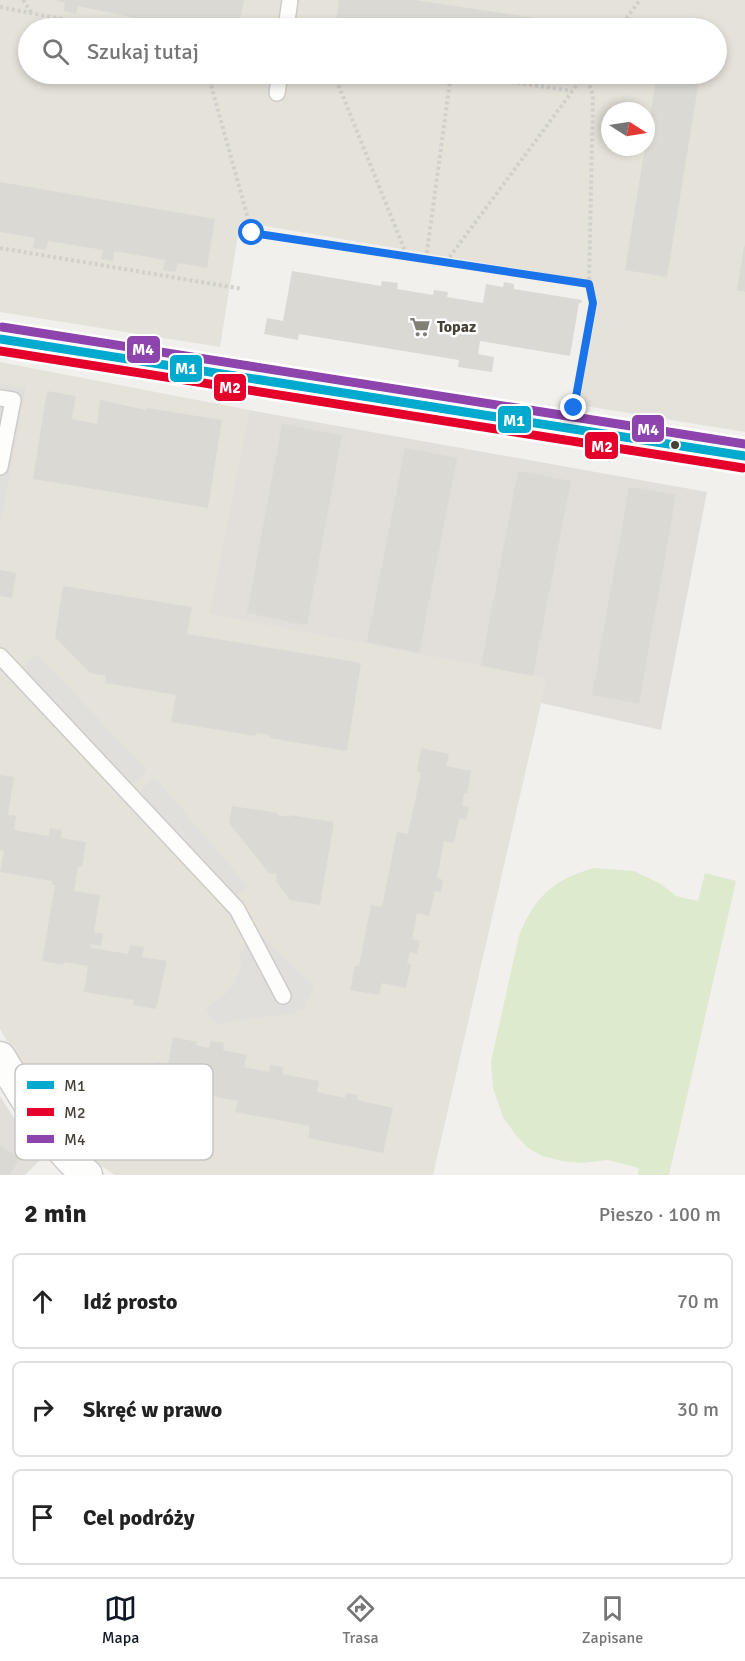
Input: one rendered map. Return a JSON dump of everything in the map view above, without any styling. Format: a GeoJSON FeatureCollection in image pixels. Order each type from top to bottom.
{"type":"FeatureCollection","features":[{"type":"Feature","properties":{"kind":"street"},"geometry":{"type":"LineString","coordinates":[[0,339],[745,456]]}},
{"type":"Feature","properties":{"kind":"street"},"geometry":{"type":"LineString","coordinates":[[0,1057],[15,1081]]}},
{"type":"Feature","properties":{"kind":"lane"},"geometry":{"type":"LineString","coordinates":[[287,18],[290,0]]}},
{"type":"Feature","properties":{"kind":"lane"},"geometry":{"type":"LineString","coordinates":[[277,93],[278,84]]}},
{"type":"Feature","properties":{"kind":"lane"},"geometry":{"type":"LineString","coordinates":[[0,398],[13,400],[0,467]]}},
{"type":"Feature","properties":{"kind":"lane"},"geometry":{"type":"LineString","coordinates":[[0,656],[237,909],[283,996]]}},
{"type":"Feature","properties":{"kind":"path"},"geometry":{"type":"LineString","coordinates":[[23,0],[32,13]]}},
{"type":"Feature","properties":{"kind":"path"},"geometry":{"type":"LineString","coordinates":[[626,18],[640,0]]}},
{"type":"Feature","properties":{"kind":"path"},"geometry":{"type":"LineString","coordinates":[[0,7],[57,18]]}},
{"type":"Feature","properties":{"kind":"path"},"geometry":{"type":"LineString","coordinates":[[211,84],[252,233],[589,284]]}},
{"type":"Feature","properties":{"kind":"path"},"geometry":{"type":"LineString","coordinates":[[338,84],[407,256]]}},
{"type":"Feature","properties":{"kind":"path"},"geometry":{"type":"LineString","coordinates":[[426,259],[450,84]]}},
{"type":"Feature","properties":{"kind":"path"},"geometry":{"type":"LineString","coordinates":[[521,84],[572,92]]}},
{"type":"Feature","properties":{"kind":"path"},"geometry":{"type":"LineString","coordinates":[[446,262],[578,84]]}},
{"type":"Feature","properties":{"kind":"path"},"geometry":{"type":"LineString","coordinates":[[574,408],[593,303],[589,284],[593,95],[589,84]]}},
{"type":"Feature","properties":{"kind":"path"},"geometry":{"type":"LineString","coordinates":[[0,248],[242,289]]}},
{"type":"Feature","properties":{"kind":"shaded area"},"geometry":{"type":"Polygon","coordinates":[[[0,0],[745,0],[745,432],[579,405],[598,302],[591,281],[240,222],[220,347],[0,312],[0,0]]]}},
{"type":"Feature","properties":{"kind":"shaded area"},"geometry":{"type":"Polygon","coordinates":[[[0,362],[249,410],[211,614],[547,678],[433,1175],[115,1175],[92,1160],[213,1160],[213,1064],[20,1064],[0,1029],[0,362]]]}},
{"type":"Feature","properties":{"kind":"shaded area"},"geometry":{"type":"Polygon","coordinates":[[[0,384],[26,388],[0,527],[0,384]]]}},
{"type":"Feature","properties":{"kind":"shaded area"},"geometry":{"type":"Polygon","coordinates":[[[249,410],[707,492],[661,730],[541,703],[546,678],[210,614],[249,410]]]}},
{"type":"Feature","properties":{"kind":"shaded area"},"geometry":{"type":"Polygon","coordinates":[[[36,654],[147,770],[133,784],[22,668],[36,654]]]}},
{"type":"Feature","properties":{"kind":"shaded area"},"geometry":{"type":"Polygon","coordinates":[[[155,778],[247,886],[232,899],[140,791],[155,778]]]}},
{"type":"Feature","properties":{"kind":"shaded area"},"geometry":{"type":"Polygon","coordinates":[[[260,934],[314,987],[304,1009],[291,1014],[219,1024],[213,1021],[205,1008],[225,995],[234,983],[241,967],[240,953],[260,934]]]}},
{"type":"Feature","properties":{"kind":"shaded area"},"geometry":{"type":"Polygon","coordinates":[[[0,1096],[15,1120],[15,1160],[40,1160],[25,1175],[0,1175],[0,1096]]]}},
{"type":"Feature","properties":{"kind":"green space"},"geometry":{"type":"Polygon","coordinates":[[[594,868],[634,871],[661,884],[676,896],[698,901],[705,873],[736,881],[669,1175],[638,1175],[639,1168],[608,1160],[582,1163],[542,1156],[528,1148],[515,1134],[503,1117],[493,1088],[491,1062],[519,936],[525,922],[539,900],[557,884],[580,872],[594,868]]]}},
{"type":"Feature","properties":{"kind":"building"},"geometry":{"type":"Polygon","coordinates":[[[56,0],[244,0],[240,18],[130,18],[78,6],[76,14],[64,11],[65,3],[56,0]]]}},
{"type":"Feature","properties":{"kind":"building"},"geometry":{"type":"Polygon","coordinates":[[[339,0],[415,0],[536,18],[336,18],[339,0]]]}},
{"type":"Feature","properties":{"kind":"building"},"geometry":{"type":"Polygon","coordinates":[[[655,84],[698,84],[667,277],[625,270],[644,156],[655,156],[655,102],[652,102],[655,84]]]}},
{"type":"Feature","properties":{"kind":"building"},"geometry":{"type":"Polygon","coordinates":[[[0,182],[215,219],[207,268],[178,263],[175,272],[163,270],[165,260],[114,251],[113,261],[101,259],[103,250],[48,241],[46,250],[33,248],[35,238],[0,232],[0,182]]]}},
{"type":"Feature","properties":{"kind":"building"},"geometry":{"type":"Polygon","coordinates":[[[745,246],[745,292],[737,290],[745,246]]]}},
{"type":"Feature","properties":{"kind":"building","name":"Topaz"},"geometry":{"type":"Polygon","coordinates":[[[292,271],[381,286],[382,281],[398,283],[397,289],[433,295],[434,290],[448,292],[447,297],[483,303],[486,284],[503,287],[504,282],[514,284],[514,289],[582,300],[579,303],[570,356],[480,341],[478,354],[494,357],[492,372],[458,367],[459,360],[299,334],[298,340],[264,334],[267,318],[283,321],[292,271]]]}},
{"type":"Feature","properties":{"kind":"building"},"geometry":{"type":"Polygon","coordinates":[[[47,391],[76,396],[72,419],[97,424],[100,400],[146,410],[147,408],[222,420],[208,508],[33,479],[47,391]]]}},
{"type":"Feature","properties":{"kind":"building"},"geometry":{"type":"Polygon","coordinates":[[[282,424],[342,435],[307,625],[247,613],[282,424]]]}},
{"type":"Feature","properties":{"kind":"building"},"geometry":{"type":"Polygon","coordinates":[[[405,448],[457,458],[419,653],[367,642],[405,448]]]}},
{"type":"Feature","properties":{"kind":"building"},"geometry":{"type":"Polygon","coordinates":[[[518,471],[571,481],[533,676],[481,666],[518,471]]]}},
{"type":"Feature","properties":{"kind":"building"},"geometry":{"type":"Polygon","coordinates":[[[629,487],[676,495],[639,704],[592,695],[629,487]]]}},
{"type":"Feature","properties":{"kind":"building"},"geometry":{"type":"Polygon","coordinates":[[[0,570],[16,573],[12,598],[0,596],[0,570]]]}},
{"type":"Feature","properties":{"kind":"building"},"geometry":{"type":"Polygon","coordinates":[[[63,586],[192,607],[187,634],[361,663],[347,751],[270,738],[270,735],[256,733],[255,736],[171,722],[176,695],[105,683],[106,676],[90,673],[55,637],[63,586]]]}},
{"type":"Feature","properties":{"kind":"building"},"geometry":{"type":"Polygon","coordinates":[[[421,748],[449,754],[446,766],[471,771],[467,794],[464,793],[462,806],[469,807],[466,820],[459,818],[454,843],[444,841],[437,878],[443,880],[441,892],[435,891],[429,916],[417,913],[412,939],[420,941],[417,954],[410,952],[407,963],[411,964],[406,988],[382,983],[379,995],[350,990],[355,966],[359,966],[371,905],[382,907],[397,832],[408,834],[421,773],[417,772],[421,748]]]}},
{"type":"Feature","properties":{"kind":"building"},"geometry":{"type":"Polygon","coordinates":[[[0,775],[14,777],[8,815],[16,816],[14,830],[49,836],[50,828],[62,830],[61,838],[86,842],[82,867],[78,866],[74,891],[100,895],[94,932],[103,934],[101,946],[91,944],[91,948],[128,954],[130,945],[144,947],[142,957],[167,961],[156,1009],[133,1005],[134,1000],[84,992],[88,966],[42,961],[55,885],[52,881],[0,872],[4,851],[0,850],[0,775]]]}},
{"type":"Feature","properties":{"kind":"building"},"geometry":{"type":"Polygon","coordinates":[[[232,806],[278,813],[277,815],[334,822],[320,905],[290,900],[276,881],[277,874],[269,873],[229,823],[232,806]]]}},
{"type":"Feature","properties":{"kind":"building"},"geometry":{"type":"Polygon","coordinates":[[[173,1037],[197,1042],[196,1045],[209,1048],[211,1041],[224,1043],[223,1050],[247,1055],[244,1067],[269,1072],[270,1065],[284,1067],[282,1074],[319,1081],[317,1092],[345,1098],[346,1093],[358,1095],[357,1100],[393,1108],[383,1153],[308,1138],[310,1126],[235,1112],[238,1101],[213,1096],[213,1064],[168,1064],[173,1037]]]}},
{"type":"Feature","properties":{"kind":"building"},"geometry":{"type":"Polygon","coordinates":[[[0,1145],[15,1156],[15,1160],[19,1160],[9,1175],[0,1175],[0,1145]]]}},
{"type":"Feature","properties":{"kind":"transit line","name":"M4"},"geometry":{"type":"LineString","coordinates":[[2,327],[745,444]]}},
{"type":"Feature","properties":{"kind":"transit line","name":"M1"},"geometry":{"type":"LineString","coordinates":[[0,339],[745,456]]}},
{"type":"Feature","properties":{"kind":"transit line","name":"M2"},"geometry":{"type":"LineString","coordinates":[[0,351],[743,468]]}},
{"type":"Feature","properties":{"kind":"place","name":"Topaz"},"geometry":{"type":"Point","coordinates":[420,327]}},
{"type":"Feature","properties":{"kind":"route"},"geometry":{"type":"LineString","coordinates":[[252,233],[589,284],[593,303],[574,408]]}}]}
